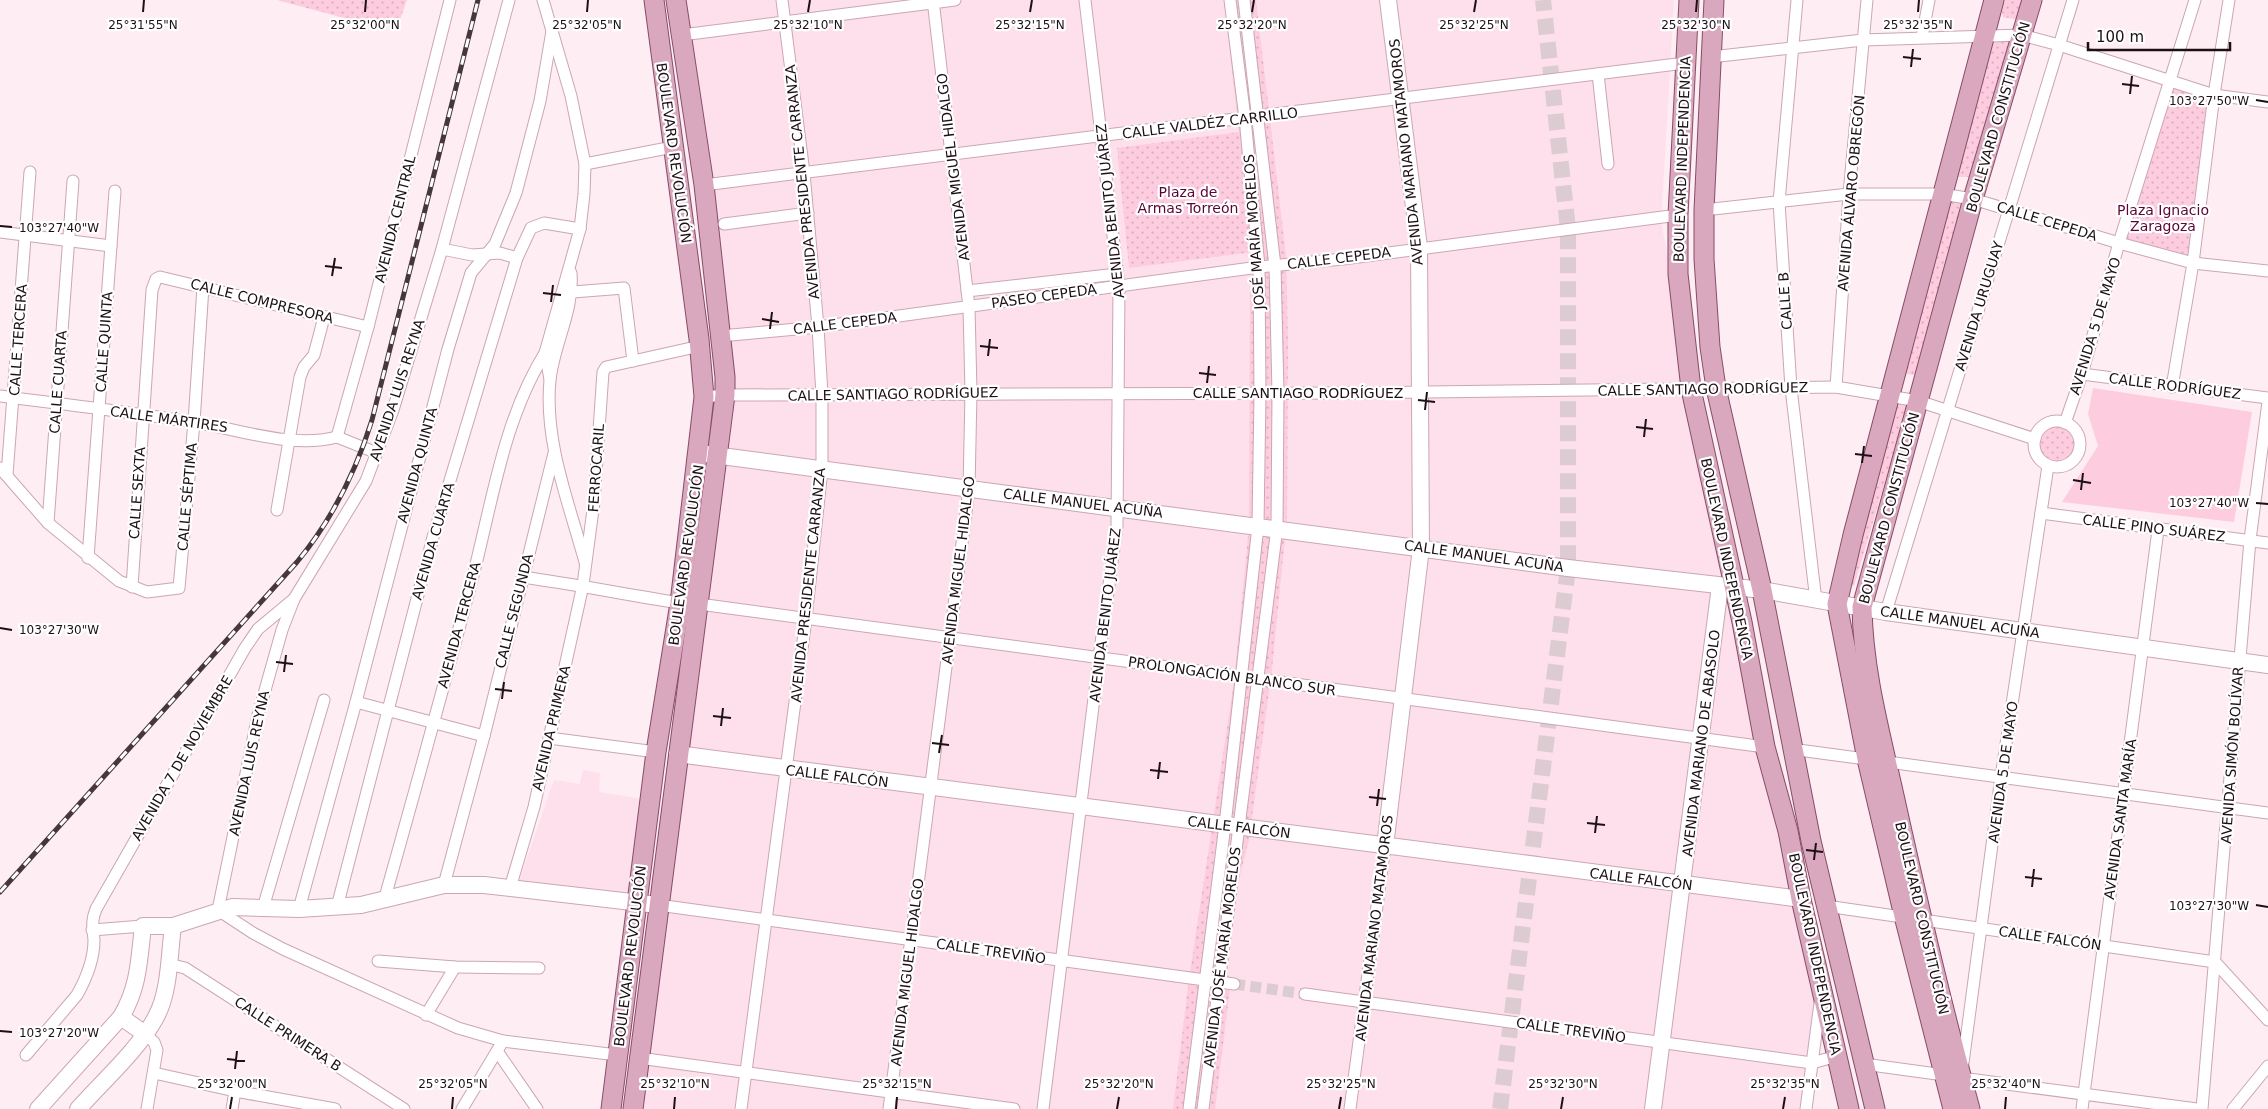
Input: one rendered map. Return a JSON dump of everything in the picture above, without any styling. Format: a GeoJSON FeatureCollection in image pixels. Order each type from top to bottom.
{"type":"FeatureCollection","features":[{"type":"Feature","properties":{"kind":"main road","name":"BOULEVARD REVOLUCIÓN"},"geometry":{"type":"LineString","coordinates":[[611,1109],[656,752],[680,604],[708,454],[700,346],[654,0]]}},
{"type":"Feature","properties":{"kind":"main road"},"geometry":{"type":"LineString","coordinates":[[632,1109],[677,754],[700,604],[708,454],[725,395],[721,336],[704,185],[676,0]]}},
{"type":"Feature","properties":{"kind":"main road","name":"BOULEVARD INDEPENDENCIA"},"geometry":{"type":"LineString","coordinates":[[1689,0],[1678,215],[1678,274],[1690,389],[1727,586],[1765,748],[1788,831],[1801,899],[1849,1109]]}},
{"type":"Feature","properties":{"kind":"main road","name":"BOULEVARD INDEPENDENCIA"},"geometry":{"type":"LineString","coordinates":[[1714,0],[1704,210],[1706,310],[1716,388],[1762,590],[1811,842],[1875,1109]]}},
{"type":"Feature","properties":{"kind":"main road","name":"BOULEVARD CONSTITUCIÓN"},"geometry":{"type":"LineString","coordinates":[[1970,1109],[1953,1076],[1912,918],[1867,759],[1837,604],[1853,534],[1994,0]]}},
{"type":"Feature","properties":{"kind":"main road","name":"BOULEVARD CONSTITUCIÓN"},"geometry":{"type":"LineString","coordinates":[[1912,918],[1887,762],[1874,707],[1862,640],[1862,607],[1974,198],[2032,0]]}},
{"type":"Feature","properties":{"kind":"main road"},"geometry":{"type":"LineString","coordinates":[[1686,63],[1695,68],[1699,77],[1697,125],[1708,136]]}},
{"type":"Feature","properties":{"kind":"main road"},"geometry":{"type":"LineString","coordinates":[[1765,748],[1782,764],[1798,818],[1811,842]]}},
{"type":"Feature","properties":{"kind":"main road","name":"BOULEVARD CONSTITUCIÓN"},"geometry":{"type":"LineString","coordinates":[[1953,1076],[1953,1109]]}},
{"type":"Feature","properties":{"kind":"street","name":"AVENIDA CENTRAL"},"geometry":{"type":"LineString","coordinates":[[337,437],[368,327],[450,0]]}},
{"type":"Feature","properties":{"kind":"street","name":"AVENIDA LUIS REYNA"},"geometry":{"type":"LineString","coordinates":[[218,910],[258,715],[282,630],[294,600],[366,481],[393,410],[442,249],[509,0]]}},
{"type":"Feature","properties":{"kind":"street"},"geometry":{"type":"LineString","coordinates":[[544,0],[571,96],[585,164],[580,229],[545,353],[550,379],[554,453],[586,566]]}},
{"type":"Feature","properties":{"kind":"street","name":"AVENIDA PRESIDENTE CARRANZA"},"geometry":{"type":"LineString","coordinates":[[741,1109],[806,619],[822,469],[822,395],[818,327],[804,173],[782,0]]}},
{"type":"Feature","properties":{"kind":"street"},"geometry":{"type":"LineString","coordinates":[[682,35],[933,1],[955,0]]}},
{"type":"Feature","properties":{"kind":"street","name":"AVENIDA BENITO JUÁREZ"},"geometry":{"type":"LineString","coordinates":[[1043,1109],[1118,508],[1118,280],[1085,0]]}},
{"type":"Feature","properties":{"kind":"street","name":"JOSÉ MARÍA MORELOS"},"geometry":{"type":"LineString","coordinates":[[1230,0],[1245,118],[1259,267],[1258,526]]}},
{"type":"Feature","properties":{"kind":"street","name":"AVENIDA JOSÉ MARÍA MORELOS"},"geometry":{"type":"LineString","coordinates":[[1189,1109],[1205,980],[1259,680],[1277,528],[1278,394],[1275,266],[1244,0]]}},
{"type":"Feature","properties":{"kind":"street","name":"AVENIDA MARIANO MATAMOROS"},"geometry":{"type":"LineString","coordinates":[[1350,1109],[1404,699],[1421,548],[1419,247],[1402,99],[1388,0]]}},
{"type":"Feature","properties":{"kind":"street","name":"CALLE B"},"geometry":{"type":"LineString","coordinates":[[1797,0],[1779,202],[1791,388],[1816,601]]}},
{"type":"Feature","properties":{"kind":"street","name":"AVENIDA ÁLVARO OBREGÓN"},"geometry":{"type":"LineString","coordinates":[[1836,387],[1849,194],[1867,0]]}},
{"type":"Feature","properties":{"kind":"street"},"geometry":{"type":"LineString","coordinates":[[1922,37],[1929,0]]}},
{"type":"Feature","properties":{"kind":"street","name":"AVENIDA URUGUAY"},"geometry":{"type":"LineString","coordinates":[[1886,612],[1946,410],[2074,0]]}},
{"type":"Feature","properties":{"kind":"street","name":"AVENIDA 5 DE MAYO"},"geometry":{"type":"LineString","coordinates":[[2065,423],[2082,374],[2119,243],[2195,0]]}},
{"type":"Feature","properties":{"kind":"street"},"geometry":{"type":"LineString","coordinates":[[2172,387],[2193,263],[2214,95],[2229,0]]}},
{"type":"Feature","properties":{"kind":"street","name":"AVENIDA MIGUEL HIDALGO"},"geometry":{"type":"LineString","coordinates":[[889,1109],[969,488],[971,392],[969,307],[933,1]]}},
{"type":"Feature","properties":{"kind":"street","name":"AVENIDA QUINTA"},"geometry":{"type":"LineString","coordinates":[[299,908],[356,702],[448,349],[471,273],[489,252],[507,218],[525,166],[540,101],[552,31]]}},
{"type":"Feature","properties":{"kind":"street"},"geometry":{"type":"LineString","coordinates":[[1712,57],[1863,40],[2022,35],[2214,95],[2268,102]]}},
{"type":"Feature","properties":{"kind":"street","name":"CALLE VALDÉZ CARRILLO"},"geometry":{"type":"LineString","coordinates":[[704,185],[1686,63]]}},
{"type":"Feature","properties":{"kind":"street"},"geometry":{"type":"LineString","coordinates":[[1598,74],[1608,164]]}},
{"type":"Feature","properties":{"kind":"street"},"geometry":{"type":"LineString","coordinates":[[585,164],[674,147]]}},
{"type":"Feature","properties":{"kind":"street","name":"CALLE TERCERA"},"geometry":{"type":"LineString","coordinates":[[4,472],[13,398],[30,172]]}},
{"type":"Feature","properties":{"kind":"street","name":"CALLE CUARTA"},"geometry":{"type":"LineString","coordinates":[[48,523],[73,181]]}},
{"type":"Feature","properties":{"kind":"street","name":"CALLE QUINTA"},"geometry":{"type":"LineString","coordinates":[[88,558],[115,191]]}},
{"type":"Feature","properties":{"kind":"street","name":"CALLE CEPEDA"},"geometry":{"type":"LineString","coordinates":[[1704,210],[1849,194],[1942,194],[1974,198],[2119,243],[2193,263],[2268,270]]}},
{"type":"Feature","properties":{"kind":"street"},"geometry":{"type":"LineString","coordinates":[[724,224],[808,213]]}},
{"type":"Feature","properties":{"kind":"street","name":"CALLE CEPEDA"},"geometry":{"type":"LineString","coordinates":[[1118,280],[1275,266],[1678,215]]}},
{"type":"Feature","properties":{"kind":"street","name":"AVENIDA CUARTA"},"geometry":{"type":"LineString","coordinates":[[337,907],[436,528],[517,258],[531,228],[544,223],[580,229]]}},
{"type":"Feature","properties":{"kind":"street"},"geometry":{"type":"LineString","coordinates":[[0,232],[111,246]]}},
{"type":"Feature","properties":{"kind":"street"},"geometry":{"type":"LineString","coordinates":[[442,249],[472,255],[489,252],[500,253],[517,258]]}},
{"type":"Feature","properties":{"kind":"street"},"geometry":{"type":"LineString","coordinates":[[550,379],[573,292],[571,266]]}},
{"type":"Feature","properties":{"kind":"street","name":"CALLE COMPRESORA"},"geometry":{"type":"LineString","coordinates":[[156,279],[160,277],[368,327]]}},
{"type":"Feature","properties":{"kind":"street","name":"CALLE SEXTA"},"geometry":{"type":"LineString","coordinates":[[132,587],[142,415],[152,290],[156,279]]}},
{"type":"Feature","properties":{"kind":"street","name":"PASEO CEPEDA"},"geometry":{"type":"LineString","coordinates":[[967,292],[1118,280]]}},
{"type":"Feature","properties":{"kind":"street","name":"PASEO CEPEDA"},"geometry":{"type":"LineString","coordinates":[[969,307],[1118,280]]}},
{"type":"Feature","properties":{"kind":"street","name":"CALLE SÉPTIMA"},"geometry":{"type":"LineString","coordinates":[[132,587],[147,592],[179,588],[194,422],[203,287]]}},
{"type":"Feature","properties":{"kind":"street"},"geometry":{"type":"LineString","coordinates":[[573,292],[624,288],[634,361],[700,346]]}},
{"type":"Feature","properties":{"kind":"street","name":"CALLE CEPEDA"},"geometry":{"type":"LineString","coordinates":[[721,336],[818,327],[969,307]]}},
{"type":"Feature","properties":{"kind":"street"},"geometry":{"type":"LineString","coordinates":[[276,510],[300,377],[304,367],[314,355],[324,317]]}},
{"type":"Feature","properties":{"kind":"street","name":"AVENIDA TERCERA"},"geometry":{"type":"LineString","coordinates":[[384,901],[434,723],[506,444],[525,389],[545,353]]}},
{"type":"Feature","properties":{"kind":"street","name":"FERROCARIL"},"geometry":{"type":"LineString","coordinates":[[586,566],[592,522],[604,369],[634,361]]}},
{"type":"Feature","properties":{"kind":"street","name":"CALLE RODRÍGUEZ"},"geometry":{"type":"LineString","coordinates":[[2082,374],[2268,398]]}},
{"type":"Feature","properties":{"kind":"street","name":"CALLE SANTIAGO RODRÍGUEZ"},"geometry":{"type":"LineString","coordinates":[[704,397],[725,395],[971,392],[1278,394],[1836,387],[1918,401],[2035,438]]}},
{"type":"Feature","properties":{"kind":"street","name":"CALLE MÁRTIRES"},"geometry":{"type":"LineString","coordinates":[[0,396],[194,422],[290,440],[316,440],[337,437]]}},
{"type":"Feature","properties":{"kind":"street","name":"AVENIDA SIMÓN BOLÍVAR"},"geometry":{"type":"LineString","coordinates":[[2202,1109],[2229,808],[2250,540],[2268,402]]}},
{"type":"Feature","properties":{"kind":"street"},"geometry":{"type":"LineString","coordinates":[[2050,422],[2065,423],[2071,426],[2079,438],[2078,453],[2069,464],[2055,467],[2048,466],[2037,454],[2035,438],[2043,426],[2050,422]]}},
{"type":"Feature","properties":{"kind":"street"},"geometry":{"type":"LineString","coordinates":[[337,437],[377,454]]}},
{"type":"Feature","properties":{"kind":"street","name":"CALLE SEGUNDA"},"geometry":{"type":"LineString","coordinates":[[444,885],[484,736],[554,453]]}},
{"type":"Feature","properties":{"kind":"street","name":"CALLE MANUEL ACUÑA"},"geometry":{"type":"LineString","coordinates":[[708,454],[1421,548],[1762,590],[1886,612],[2268,666]]}},
{"type":"Feature","properties":{"kind":"street","name":"AVENIDA 5 DE MAYO"},"geometry":{"type":"LineString","coordinates":[[1953,1076],[1983,929],[2001,777],[2048,466]]}},
{"type":"Feature","properties":{"kind":"street"},"geometry":{"type":"LineString","coordinates":[[4,472],[48,523],[88,558],[132,587]]}},
{"type":"Feature","properties":{"kind":"street","name":"CALLE PINO SUÁREZ"},"geometry":{"type":"LineString","coordinates":[[2041,513],[2158,530],[2268,543]]}},
{"type":"Feature","properties":{"kind":"street"},"geometry":{"type":"LineString","coordinates":[[573,518],[592,522]]}},
{"type":"Feature","properties":{"kind":"street","name":"AVENIDA JOSÉ MARÍA MORELOS"},"geometry":{"type":"LineString","coordinates":[[1203,1109],[1219,982],[1242,677],[1258,526]]}},
{"type":"Feature","properties":{"kind":"street","name":"AVENIDA SANTA MARÍA"},"geometry":{"type":"LineString","coordinates":[[2082,1109],[2158,530]]}},
{"type":"Feature","properties":{"kind":"street","name":"AVENIDA PRIMERA"},"geometry":{"type":"LineString","coordinates":[[510,888],[534,807],[586,566]]}},
{"type":"Feature","properties":{"kind":"street"},"geometry":{"type":"LineString","coordinates":[[522,577],[583,585],[608,592],[680,604]]}},
{"type":"Feature","properties":{"kind":"street","name":"AVENIDA MARIANO DE ABASOLO"},"geometry":{"type":"LineString","coordinates":[[1653,1109],[1701,739],[1727,586]]}},
{"type":"Feature","properties":{"kind":"street","name":"AVENIDA 7 DE NOVIEMBRE"},"geometry":{"type":"LineString","coordinates":[[26,1055],[77,995],[84,984],[94,941],[92,930],[96,909],[245,648],[258,629],[294,600]]}},
{"type":"Feature","properties":{"kind":"street","name":"PROLONGACIÓN BLANCO SUR"},"geometry":{"type":"LineString","coordinates":[[700,604],[1765,748]]}},
{"type":"Feature","properties":{"kind":"street"},"geometry":{"type":"LineString","coordinates":[[264,908],[295,806],[324,700]]}},
{"type":"Feature","properties":{"kind":"street"},"geometry":{"type":"LineString","coordinates":[[356,702],[484,736]]}},
{"type":"Feature","properties":{"kind":"street"},"geometry":{"type":"LineString","coordinates":[[549,738],[656,752]]}},
{"type":"Feature","properties":{"kind":"street"},"geometry":{"type":"LineString","coordinates":[[1792,750],[2268,813]]}},
{"type":"Feature","properties":{"kind":"street","name":"CALLE FALCÓN"},"geometry":{"type":"LineString","coordinates":[[677,754],[786,770],[1801,899]]}},
{"type":"Feature","properties":{"kind":"street"},"geometry":{"type":"LineString","coordinates":[[92,930],[173,926],[232,907],[337,907],[384,901],[444,885],[510,888],[658,905]]}},
{"type":"Feature","properties":{"kind":"street","name":"CALLE TREVIÑO"},"geometry":{"type":"LineString","coordinates":[[658,905],[1234,984]]}},
{"type":"Feature","properties":{"kind":"street","name":"CALLE FALCÓN"},"geometry":{"type":"LineString","coordinates":[[1826,906],[2215,962]]}},
{"type":"Feature","properties":{"kind":"street"},"geometry":{"type":"LineString","coordinates":[[218,910],[253,933],[283,949],[500,1046],[617,1055]]}},
{"type":"Feature","properties":{"kind":"street"},"geometry":{"type":"LineString","coordinates":[[38,1109],[121,1017],[132,1000],[136,986],[143,926]]}},
{"type":"Feature","properties":{"kind":"street"},"geometry":{"type":"LineString","coordinates":[[78,1109],[145,1034],[161,1003],[173,926]]}},
{"type":"Feature","properties":{"kind":"street"},"geometry":{"type":"LineString","coordinates":[[378,961],[455,967],[507,966],[539,968]]}},
{"type":"Feature","properties":{"kind":"street"},"geometry":{"type":"LineString","coordinates":[[2215,962],[2268,1020]]}},
{"type":"Feature","properties":{"kind":"street","name":"CALLE PRIMERA B"},"geometry":{"type":"LineString","coordinates":[[168,964],[185,968],[404,1109]]}},
{"type":"Feature","properties":{"kind":"street"},"geometry":{"type":"LineString","coordinates":[[426,1014],[455,967]]}},
{"type":"Feature","properties":{"kind":"street"},"geometry":{"type":"LineString","coordinates":[[1806,1109],[1822,992]]}},
{"type":"Feature","properties":{"kind":"street","name":"CALLE TREVIÑO"},"geometry":{"type":"LineString","coordinates":[[1305,994],[1812,1062],[1837,1056]]}},
{"type":"Feature","properties":{"kind":"street"},"geometry":{"type":"LineString","coordinates":[[121,1017],[154,1042],[157,1050],[147,1109]]}},
{"type":"Feature","properties":{"kind":"street"},"geometry":{"type":"LineString","coordinates":[[462,1109],[500,1046]]}},
{"type":"Feature","properties":{"kind":"street"},"geometry":{"type":"LineString","coordinates":[[500,1046],[537,1109]]}},
{"type":"Feature","properties":{"kind":"street"},"geometry":{"type":"LineString","coordinates":[[639,1058],[1014,1109]]}},
{"type":"Feature","properties":{"kind":"street"},"geometry":{"type":"LineString","coordinates":[[1864,1064],[2197,1109]]}},
{"type":"Feature","properties":{"kind":"street"},"geometry":{"type":"LineString","coordinates":[[2233,1109],[2268,1066]]}},
{"type":"Feature","properties":{"kind":"street"},"geometry":{"type":"LineString","coordinates":[[154,1073],[235,1091],[335,1109]]}},
{"type":"Feature","properties":{"kind":"street"},"geometry":{"type":"LineString","coordinates":[[232,1109],[235,1091]]}},
{"type":"Feature","properties":{"kind":"shaded area"},"geometry":{"type":"Polygon","coordinates":[[[676,0],[1674,0],[1661,222],[1820,984],[1803,1109],[628,1109],[721,410],[676,0]]]}},
{"type":"Feature","properties":{"kind":"shaded area"},"geometry":{"type":"Polygon","coordinates":[[[583,770],[600,773],[599,792],[642,799],[629,897],[519,881],[554,780],[580,784],[583,770]]]}},
{"type":"Feature","properties":{"kind":"green space"},"geometry":{"type":"Polygon","coordinates":[[[277,0],[407,0],[398,25],[344,18],[277,0]]]}},
{"type":"Feature","properties":{"kind":"green space","name":"Plaza de Armas Torreón"},"geometry":{"type":"Polygon","coordinates":[[[1224,0],[1256,0],[1286,256],[1288,343],[1287,517],[1272,669],[1249,840],[1238,883],[1227,964],[1230,989],[1215,1109],[1173,1109],[1189,979],[1234,682],[1249,526],[1250,278],[1256,278],[1253,252],[1129,268],[1117,148],[1239,132],[1224,0]]]}},
{"type":"Feature","properties":{"kind":"green space"},"geometry":{"type":"Polygon","coordinates":[[[2005,0],[2028,0],[2020,20],[2003,17],[2002,11],[2005,0]]]}},
{"type":"Feature","properties":{"kind":"green space"},"geometry":{"type":"Polygon","coordinates":[[[1998,40],[2014,41],[1974,177],[1958,177],[1956,173],[1993,43],[1998,40]]]}},
{"type":"Feature","properties":{"kind":"green space","name":"Plaza Ignacio Zaragoza"},"geometry":{"type":"Polygon","coordinates":[[[2169,82],[2214,95],[2193,263],[2120,243],[2169,82]]]}},
{"type":"Feature","properties":{"kind":"green space"},"geometry":{"type":"Polygon","coordinates":[[[1951,200],[1963,202],[1916,375],[1905,374],[1906,346],[1947,203],[1951,200]]]}},
{"type":"Feature","properties":{"kind":"green space"},"geometry":{"type":"Polygon","coordinates":[[[2093,388],[2252,412],[2234,522],[2062,502],[2098,446],[2088,414],[2093,388]]]}},
{"type":"Feature","properties":{"kind":"green space"},"geometry":{"type":"Polygon","coordinates":[[[1899,403],[1906,405],[1907,408],[1854,586],[1849,585],[1896,406],[1899,403]]]}},
{"type":"Feature","properties":{"kind":"green space"},"geometry":{"type":"Polygon","coordinates":[[[2057,424],[2070,430],[2076,443],[2070,456],[2057,462],[2044,456],[2038,443],[2044,430],[2057,424]]]}},
{"type":"Feature","properties":{"kind":"tunnel"},"geometry":{"type":"LineString","coordinates":[[1500,1109],[1568,568],[1568,229],[1543,0]]}},
{"type":"Feature","properties":{"kind":"tunnel"},"geometry":{"type":"LineString","coordinates":[[1234,984],[1305,994]]}},
{"type":"Feature","properties":{"kind":"railway"},"geometry":{"type":"LineString","coordinates":[[0,892],[297,562],[310,546],[342,494],[366,439],[372,420],[478,0]]}}]}
